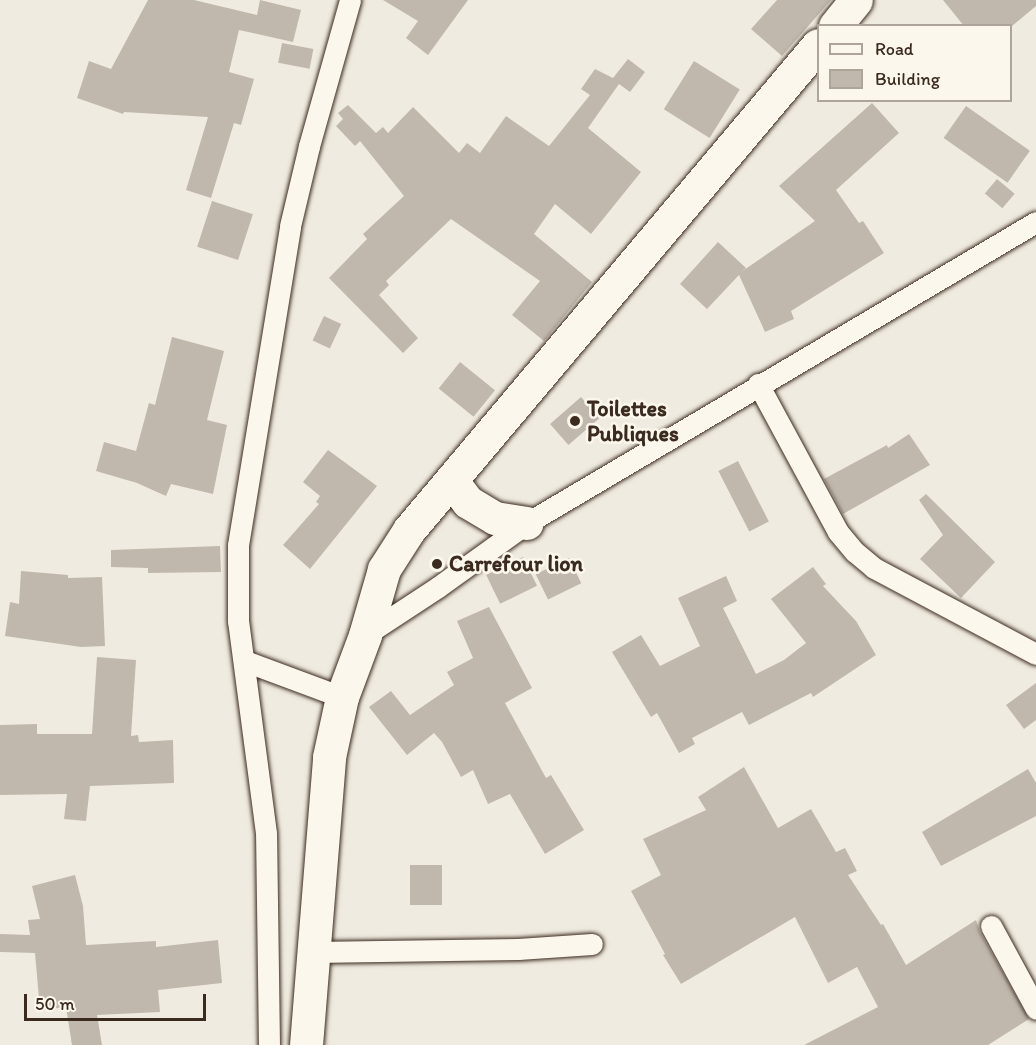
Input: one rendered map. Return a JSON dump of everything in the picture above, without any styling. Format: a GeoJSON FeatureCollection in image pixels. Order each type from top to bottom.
{"type":"FeatureCollection","features":[{"type":"Feature","properties":{"kind":"main road"},"geometry":{"type":"LineString","coordinates":[[837,24],[856,0]]}},
{"type":"Feature","properties":{"kind":"main road"},"geometry":{"type":"LineString","coordinates":[[306,1045],[329,757],[342,697],[365,634],[384,569],[409,530],[817,47]]}},
{"type":"Feature","properties":{"kind":"main road"},"geometry":{"type":"LineString","coordinates":[[452,481],[468,502],[495,518],[527,523]]}},
{"type":"Feature","properties":{"kind":"street"},"geometry":{"type":"LineString","coordinates":[[269,1045],[266,833],[236,589],[238,545],[290,226],[309,146],[350,0]]}},
{"type":"Feature","properties":{"kind":"street"},"geometry":{"type":"LineString","coordinates":[[365,634],[438,587],[527,523],[758,384],[1036,222]]}},
{"type":"Feature","properties":{"kind":"street"},"geometry":{"type":"LineString","coordinates":[[758,384],[838,532],[855,552],[874,568],[1036,654]]}},
{"type":"Feature","properties":{"kind":"street"},"geometry":{"type":"LineString","coordinates":[[245,661],[342,697]]}},
{"type":"Feature","properties":{"kind":"street"},"geometry":{"type":"LineString","coordinates":[[992,926],[1036,1008]]}},
{"type":"Feature","properties":{"kind":"street"},"geometry":{"type":"LineString","coordinates":[[312,952],[518,949],[592,944]]}},
{"type":"Feature","properties":{"kind":"building"},"geometry":{"type":"Polygon","coordinates":[[[148,0],[194,0],[257,15],[260,0],[301,10],[293,42],[239,30],[229,72],[254,79],[241,125],[234,123],[211,198],[186,190],[208,117],[124,112],[123,114],[77,98],[89,61],[111,69],[148,0]]]}},
{"type":"Feature","properties":{"kind":"building"},"geometry":{"type":"Polygon","coordinates":[[[383,0],[468,0],[428,55],[406,38],[418,21],[383,0]]]}},
{"type":"Feature","properties":{"kind":"building"},"geometry":{"type":"Polygon","coordinates":[[[777,0],[831,0],[782,56],[751,29],[777,0]]]}},
{"type":"Feature","properties":{"kind":"building"},"geometry":{"type":"Polygon","coordinates":[[[943,0],[1036,0],[1036,6],[1012,26],[1012,24],[962,24],[943,0]]]}},
{"type":"Feature","properties":{"kind":"building"},"geometry":{"type":"Polygon","coordinates":[[[282,43],[313,49],[310,69],[278,63],[282,43]]]}},
{"type":"Feature","properties":{"kind":"building"},"geometry":{"type":"Polygon","coordinates":[[[628,59],[645,72],[630,92],[619,84],[588,128],[641,172],[591,234],[555,204],[534,234],[592,282],[544,341],[512,315],[540,281],[451,219],[386,281],[389,285],[379,295],[418,338],[403,353],[329,278],[367,239],[363,234],[404,196],[360,141],[355,146],[336,126],[343,119],[338,113],[348,105],[376,133],[383,127],[388,133],[413,107],[459,153],[467,143],[480,153],[506,116],[549,146],[590,95],[581,89],[595,69],[613,78],[628,59]]]}},
{"type":"Feature","properties":{"kind":"building"},"geometry":{"type":"Polygon","coordinates":[[[694,61],[740,90],[710,138],[664,109],[694,61]]]}},
{"type":"Feature","properties":{"kind":"building"},"geometry":{"type":"Polygon","coordinates":[[[872,103],[899,133],[836,190],[859,223],[863,221],[884,253],[791,311],[794,319],[765,332],[739,275],[707,309],[680,284],[718,242],[746,268],[741,272],[815,221],[779,186],[872,103]]]}},
{"type":"Feature","properties":{"kind":"building"},"geometry":{"type":"Polygon","coordinates":[[[966,106],[1030,151],[1008,183],[944,138],[966,106]]]}},
{"type":"Feature","properties":{"kind":"building"},"geometry":{"type":"Polygon","coordinates":[[[997,179],[1015,194],[1002,208],[985,194],[997,179]]]}},
{"type":"Feature","properties":{"kind":"building"},"geometry":{"type":"Polygon","coordinates":[[[212,201],[253,214],[238,260],[197,247],[212,201]]]}},
{"type":"Feature","properties":{"kind":"building"},"geometry":{"type":"Polygon","coordinates":[[[324,316],[341,324],[330,349],[313,340],[324,316]]]}},
{"type":"Feature","properties":{"kind":"building"},"geometry":{"type":"Polygon","coordinates":[[[172,337],[224,351],[207,420],[227,425],[213,494],[171,484],[166,496],[137,483],[96,471],[104,442],[136,451],[149,403],[155,405],[172,337]]]}},
{"type":"Feature","properties":{"kind":"building"},"geometry":{"type":"Polygon","coordinates":[[[460,362],[495,390],[474,417],[439,388],[460,362]]]}},
{"type":"Feature","properties":{"kind":"building","name":"Toilettes Publiques"},"geometry":{"type":"Polygon","coordinates":[[[581,397],[599,418],[568,445],[550,424],[581,397]]]}},
{"type":"Feature","properties":{"kind":"building"},"geometry":{"type":"Polygon","coordinates":[[[909,434],[930,465],[843,514],[824,479],[887,445],[888,448],[909,434]]]}},
{"type":"Feature","properties":{"kind":"building"},"geometry":{"type":"Polygon","coordinates":[[[328,450],[377,486],[310,569],[283,545],[319,504],[316,502],[320,496],[303,482],[328,450]]]}},
{"type":"Feature","properties":{"kind":"building"},"geometry":{"type":"Polygon","coordinates":[[[738,461],[769,522],[749,532],[718,471],[738,461]]]}},
{"type":"Feature","properties":{"kind":"building"},"geometry":{"type":"Polygon","coordinates":[[[926,494],[995,562],[961,598],[920,559],[943,535],[919,500],[926,494]]]}},
{"type":"Feature","properties":{"kind":"building"},"geometry":{"type":"Polygon","coordinates":[[[220,546],[221,572],[148,573],[148,568],[111,567],[111,550],[220,546]]]}},
{"type":"Feature","properties":{"kind":"building"},"geometry":{"type":"Polygon","coordinates":[[[523,557],[537,586],[500,604],[486,575],[523,557]]]}},
{"type":"Feature","properties":{"kind":"building"},"geometry":{"type":"Polygon","coordinates":[[[569,558],[581,583],[548,599],[536,574],[569,558]]]}},
{"type":"Feature","properties":{"kind":"building"},"geometry":{"type":"Polygon","coordinates":[[[813,567],[826,584],[823,586],[856,621],[876,655],[813,697],[811,693],[749,725],[742,712],[692,738],[695,744],[679,753],[657,713],[651,717],[612,652],[641,635],[660,666],[700,646],[678,598],[726,576],[737,601],[723,608],[756,674],[784,660],[806,643],[771,599],[813,567]]]}},
{"type":"Feature","properties":{"kind":"building"},"geometry":{"type":"Polygon","coordinates":[[[21,571],[68,575],[68,578],[102,577],[105,646],[81,647],[5,636],[10,602],[19,604],[21,571]]]}},
{"type":"Feature","properties":{"kind":"building"},"geometry":{"type":"Polygon","coordinates":[[[489,607],[532,688],[505,703],[546,778],[551,775],[584,830],[545,854],[510,794],[488,804],[473,770],[461,777],[442,742],[434,733],[407,755],[369,707],[391,691],[410,715],[454,685],[447,672],[473,658],[457,621],[489,607]]]}},
{"type":"Feature","properties":{"kind":"building"},"geometry":{"type":"Polygon","coordinates":[[[97,657],[136,660],[131,736],[138,735],[139,742],[173,740],[174,783],[90,786],[86,821],[64,819],[67,794],[0,795],[0,725],[37,724],[37,734],[92,734],[97,657]]]}},
{"type":"Feature","properties":{"kind":"building"},"geometry":{"type":"Polygon","coordinates":[[[1036,683],[1036,720],[1024,729],[1006,705],[1036,683]]]}},
{"type":"Feature","properties":{"kind":"building"},"geometry":{"type":"Polygon","coordinates":[[[744,767],[778,828],[811,809],[836,852],[845,848],[857,871],[848,875],[881,925],[883,924],[906,965],[976,920],[980,932],[1029,1019],[988,1045],[804,1045],[878,1007],[857,967],[828,983],[795,917],[681,984],[663,955],[665,954],[631,891],[661,875],[643,839],[706,810],[698,797],[744,767]]]}},
{"type":"Feature","properties":{"kind":"building"},"geometry":{"type":"Polygon","coordinates":[[[1028,769],[1036,783],[1036,816],[941,866],[922,832],[1028,769]]]}},
{"type":"Feature","properties":{"kind":"building"},"geometry":{"type":"Polygon","coordinates":[[[410,865],[442,865],[442,905],[410,905],[410,865]]]}},
{"type":"Feature","properties":{"kind":"building"},"geometry":{"type":"Polygon","coordinates":[[[75,875],[83,906],[86,945],[156,941],[156,947],[218,940],[222,983],[158,990],[160,1012],[97,1015],[102,1045],[72,1045],[66,1007],[40,1010],[35,953],[0,952],[0,934],[30,935],[28,920],[40,919],[32,886],[75,875]]]}},
{"type":"Feature","properties":{"kind":"place","name":"Toilettes Publiques"},"geometry":{"type":"Point","coordinates":[575,421]}},
{"type":"Feature","properties":{"kind":"place","name":"Carrefour lion"},"geometry":{"type":"Point","coordinates":[437,564]}}]}
